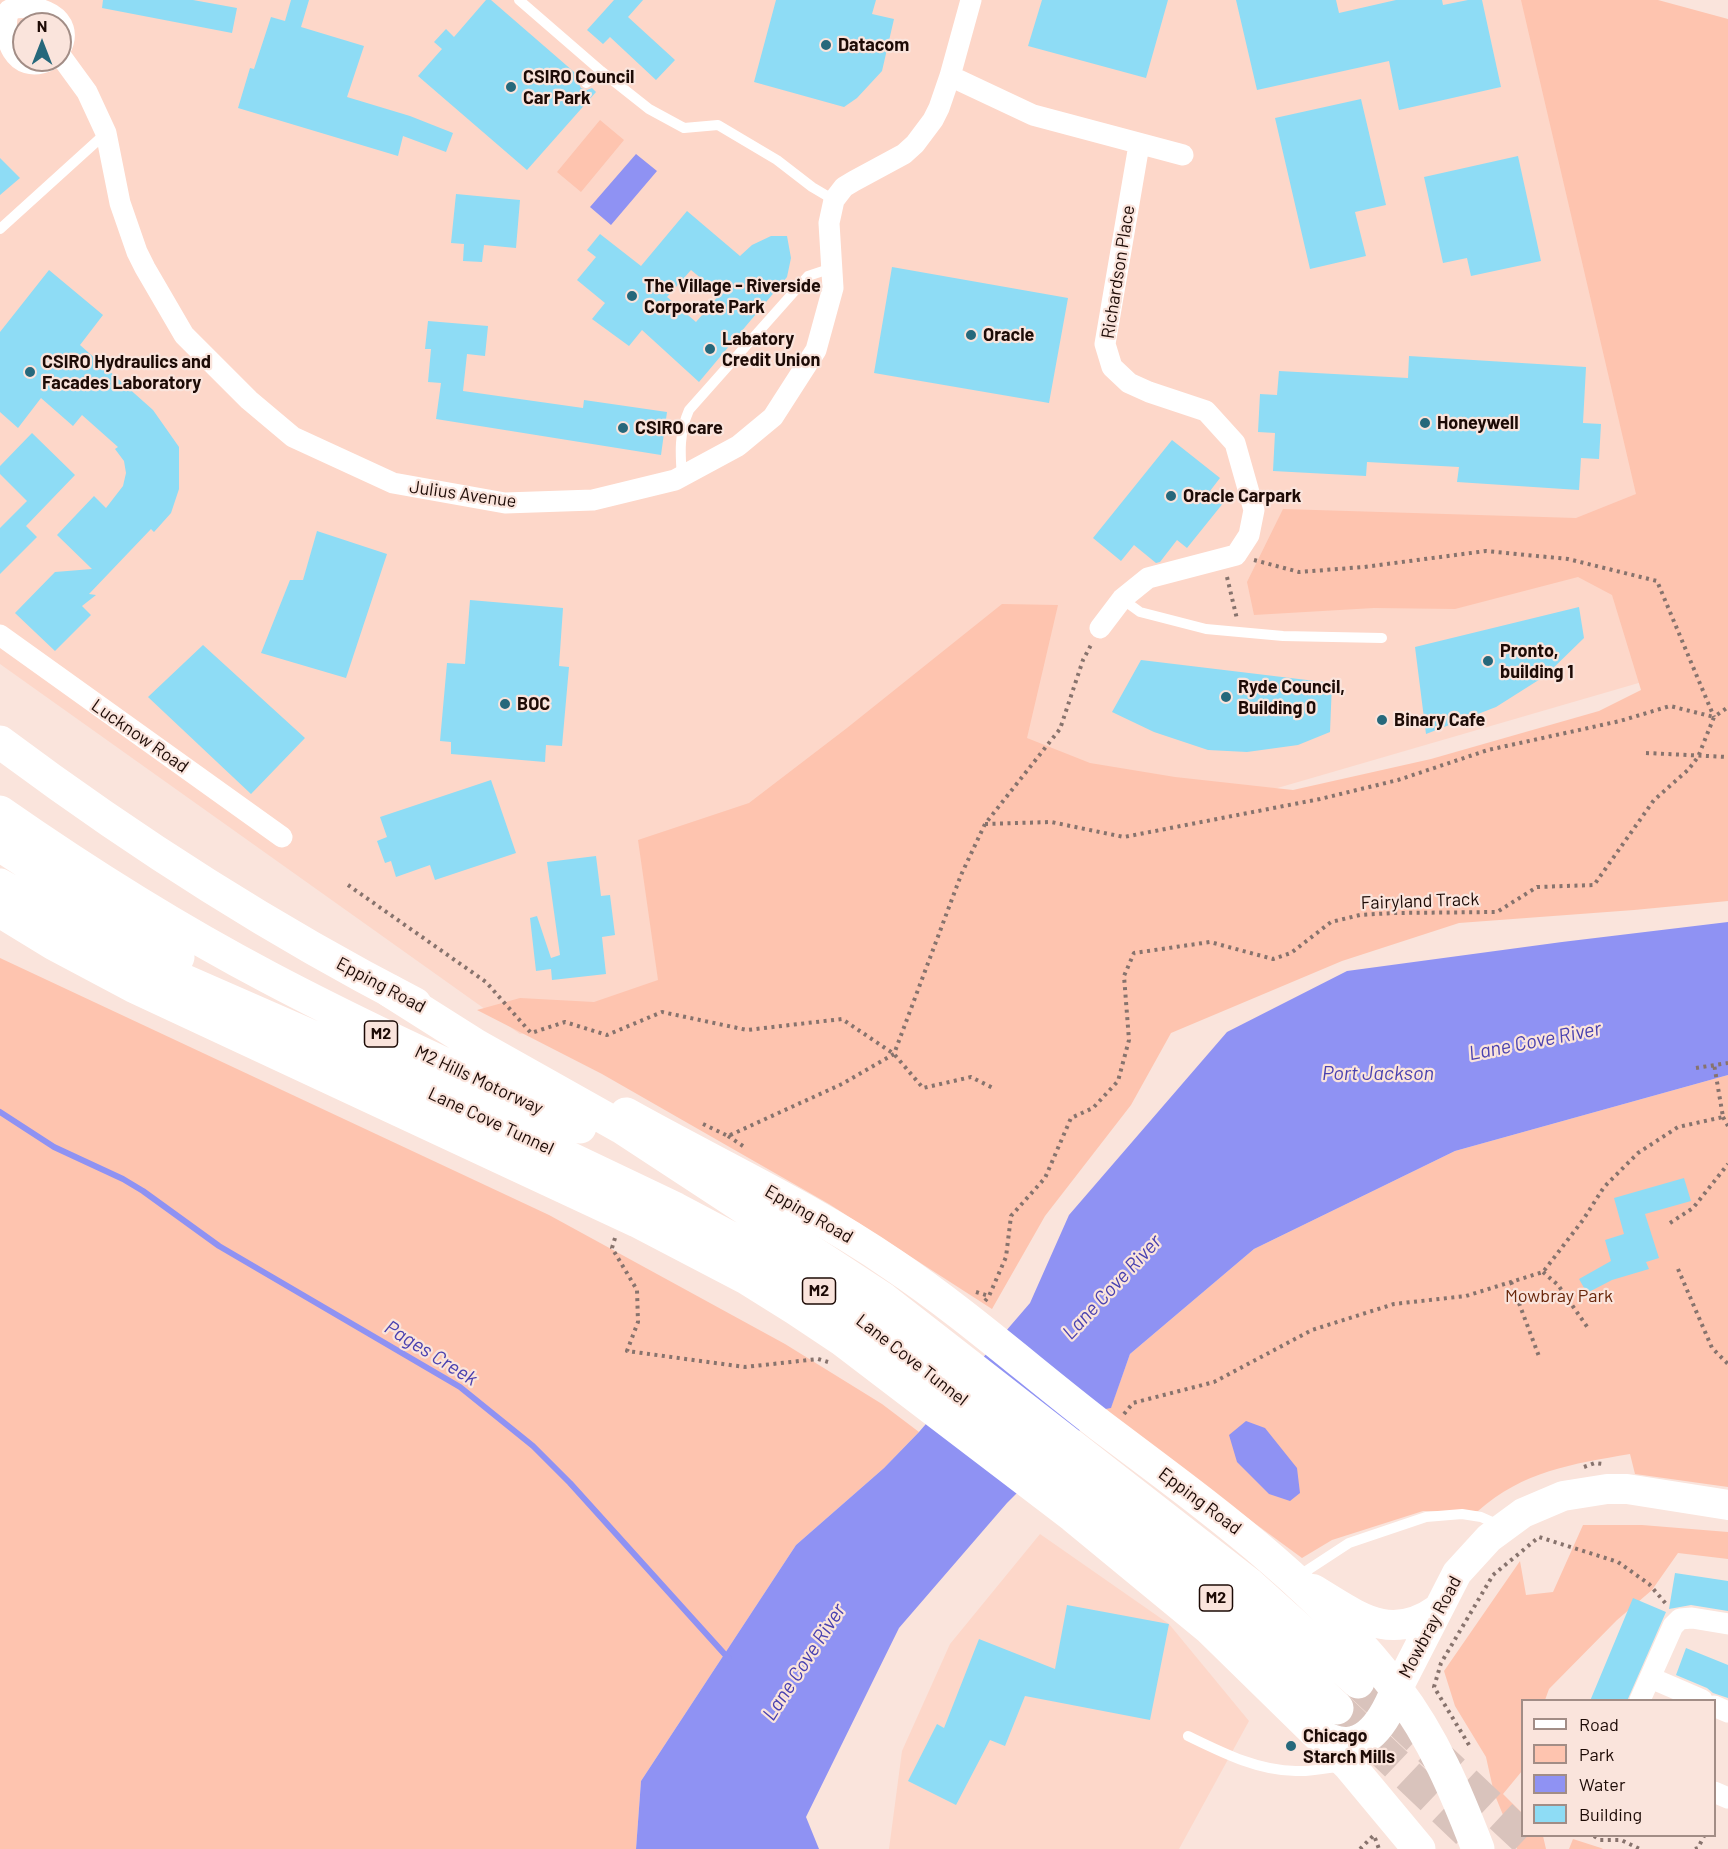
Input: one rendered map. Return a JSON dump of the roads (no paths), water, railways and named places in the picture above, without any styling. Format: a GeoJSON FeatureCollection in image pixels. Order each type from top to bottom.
{"type":"FeatureCollection","features":[{"type":"Feature","properties":{"kind":"main road","name":"Epping Road"},"geometry":{"type":"LineString","coordinates":[[0,742],[63,788],[262,920],[390,991],[580,1089],[835,1227],[946,1302],[1147,1461],[1226,1520],[1296,1580],[1343,1628],[1417,1720],[1448,1777],[1478,1849]]}},
{"type":"Feature","properties":{"kind":"main road","name":"M2 Hills Motorway"},"geometry":{"type":"LineString","coordinates":[[0,812],[123,894],[266,977],[346,1018],[608,1140],[777,1228]]}},
{"type":"Feature","properties":{"kind":"main road","name":"M2"},"geometry":{"type":"LineString","coordinates":[[0,844],[136,932],[336,1047]]}},
{"type":"Feature","properties":{"kind":"main road","name":"M2"},"geometry":{"type":"LineString","coordinates":[[0,885],[85,933],[151,966],[336,1047]]}},
{"type":"Feature","properties":{"kind":"main road"},"geometry":{"type":"LineString","coordinates":[[0,911],[54,944],[133,986],[609,1207],[682,1244],[748,1279],[841,1339],[920,1364]]}},
{"type":"Feature","properties":{"kind":"main road","name":"M2"},"geometry":{"type":"LineString","coordinates":[[390,991],[477,1046],[621,1127],[777,1228]]}},
{"type":"Feature","properties":{"kind":"main road","name":"Lane Cove Tunnel"},"geometry":{"type":"LineString","coordinates":[[336,1047],[603,1173],[746,1246],[812,1286],[920,1364],[1091,1496],[1252,1629],[1337,1707]]}},
{"type":"Feature","properties":{"kind":"main road","name":"Lane Cove Tunnel"},"geometry":{"type":"LineString","coordinates":[[777,1228],[882,1298],[920,1364]]}},
{"type":"Feature","properties":{"kind":"main road","name":"Mowbray Road"},"geometry":{"type":"LineString","coordinates":[[1318,1735],[1338,1744],[1352,1743],[1373,1733],[1382,1723],[1457,1573],[1471,1556],[1502,1527],[1523,1513],[1563,1496],[1607,1489],[1627,1489],[1728,1505]]}},
{"type":"Feature","properties":{"kind":"main road","name":"Lane Cove Tunnel"},"geometry":{"type":"LineString","coordinates":[[1091,1496],[1249,1584],[1358,1682]]}},
{"type":"Feature","properties":{"kind":"main road"},"geometry":{"type":"LineString","coordinates":[[1091,1496],[1209,1628],[1349,1765],[1419,1849]]}},
{"type":"Feature","properties":{"kind":"main road"},"geometry":{"type":"LineString","coordinates":[[1296,1580],[1356,1614],[1388,1626],[1408,1625],[1427,1617],[1438,1609]]}},
{"type":"Feature","properties":{"kind":"main road"},"geometry":{"type":"LineString","coordinates":[[1395,1695],[1397,1721],[1460,1849]]}},
{"type":"Feature","properties":{"kind":"street"},"geometry":{"type":"LineString","coordinates":[[834,200],[844,187],[904,154],[915,144],[939,108],[971,0]]}},
{"type":"Feature","properties":{"kind":"street"},"geometry":{"type":"LineString","coordinates":[[12,58],[2,45],[1,28],[5,8],[26,1],[42,1],[57,12]]}},
{"type":"Feature","properties":{"kind":"street","name":"Julius Avenue"},"geometry":{"type":"LineString","coordinates":[[72,71],[87,92],[105,133],[120,203],[137,252],[184,335],[249,400],[293,437],[393,483],[505,503],[594,500],[675,480],[738,446],[773,417],[816,350],[833,288],[829,223],[834,200]]}},
{"type":"Feature","properties":{"kind":"street"},"geometry":{"type":"LineString","coordinates":[[950,76],[1033,115],[1183,156]]}},
{"type":"Feature","properties":{"kind":"street","name":"Richardson Place"},"geometry":{"type":"LineString","coordinates":[[1122,599],[1148,578],[1231,564],[1250,535],[1254,510],[1235,443],[1206,411],[1129,383],[1112,367],[1105,344],[1139,144]]}},
{"type":"Feature","properties":{"kind":"street"},"geometry":{"type":"LineString","coordinates":[[1100,628],[1122,599]]}},
{"type":"Feature","properties":{"kind":"street","name":"Lucknow Road"},"geometry":{"type":"LineString","coordinates":[[0,635],[282,837]]}},
{"type":"Feature","properties":{"kind":"street"},"geometry":{"type":"LineString","coordinates":[[1641,1699],[1673,1626],[1680,1619],[1692,1618],[1728,1624]]}},
{"type":"Feature","properties":{"kind":"street"},"geometry":{"type":"LineString","coordinates":[[1651,1678],[1698,1699]]}},
{"type":"Feature","properties":{"kind":"lane"},"geometry":{"type":"LineString","coordinates":[[519,0],[601,72],[649,109],[684,128],[718,125],[777,160],[812,187],[834,200]]}},
{"type":"Feature","properties":{"kind":"lane"},"geometry":{"type":"LineString","coordinates":[[586,83],[601,72]]}},
{"type":"Feature","properties":{"kind":"lane"},"geometry":{"type":"LineString","coordinates":[[0,229],[105,133]]}},
{"type":"Feature","properties":{"kind":"lane"},"geometry":{"type":"LineString","coordinates":[[682,477],[682,426],[689,410],[808,276],[832,268]]}},
{"type":"Feature","properties":{"kind":"lane"},"geometry":{"type":"LineString","coordinates":[[1122,599],[1140,612],[1206,629],[1283,636],[1382,638]]}},
{"type":"Feature","properties":{"kind":"lane"},"geometry":{"type":"LineString","coordinates":[[1296,1580],[1349,1543],[1426,1517],[1462,1514],[1481,1517],[1502,1527]]}},
{"type":"Feature","properties":{"kind":"lane"},"geometry":{"type":"LineString","coordinates":[[1188,1736],[1250,1762],[1282,1770],[1310,1771],[1349,1765]]}},
{"type":"Feature","properties":{"kind":"water"},"geometry":{"type":"Polygon","coordinates":[[[636,154],[657,171],[611,225],[590,207],[636,154]]]}},
{"type":"Feature","properties":{"kind":"water","name":"Port Jackson"},"geometry":{"type":"Polygon","coordinates":[[[1728,922],[1728,1075],[1455,1151],[1254,1249],[1130,1354],[1111,1408],[1100,1410],[1007,1503],[899,1628],[806,1817],[819,1849],[636,1849],[641,1781],[796,1545],[884,1468],[919,1432],[1030,1303],[1069,1215],[1227,1032],[1347,971],[1728,922]]]}},
{"type":"Feature","properties":{"kind":"water"},"geometry":{"type":"Polygon","coordinates":[[[1246,1421],[1265,1428],[1297,1468],[1300,1493],[1290,1501],[1269,1494],[1237,1462],[1229,1435],[1246,1421]]]}},
{"type":"Feature","properties":{"kind":"waterway","name":"Pages Creek"},"geometry":{"type":"LineString","coordinates":[[0,1112],[54,1147],[123,1179],[219,1246],[460,1387],[533,1446],[570,1483],[729,1659]]}},
{"type":"Feature","properties":{"kind":"tunnel"},"geometry":{"type":"LineString","coordinates":[[1358,1682],[1521,1835]]}},
{"type":"Feature","properties":{"kind":"tunnel"},"geometry":{"type":"LineString","coordinates":[[1337,1708],[1477,1841]]}},
{"type":"Feature","properties":{"kind":"tunnel"},"geometry":{"type":"LineString","coordinates":[[1523,1837],[1536,1849]]}},
{"type":"Feature","properties":{"kind":"place","name":"Datacom"},"geometry":{"type":"Point","coordinates":[826,45]}},
{"type":"Feature","properties":{"kind":"place","name":"CSIRO Council Car Park"},"geometry":{"type":"Point","coordinates":[511,87]}},
{"type":"Feature","properties":{"kind":"place","name":"The Village - Riverside Corporate Park"},"geometry":{"type":"Point","coordinates":[632,296]}},
{"type":"Feature","properties":{"kind":"place","name":"Oracle"},"geometry":{"type":"Point","coordinates":[971,335]}},
{"type":"Feature","properties":{"kind":"place","name":"Labatory Credit Union"},"geometry":{"type":"Point","coordinates":[710,349]}},
{"type":"Feature","properties":{"kind":"place","name":"CSIRO Hydraulics and Facades Laboratory"},"geometry":{"type":"Point","coordinates":[30,372]}},
{"type":"Feature","properties":{"kind":"place","name":"Honeywell"},"geometry":{"type":"Point","coordinates":[1425,423]}},
{"type":"Feature","properties":{"kind":"place","name":"CSIRO care"},"geometry":{"type":"Point","coordinates":[623,428]}},
{"type":"Feature","properties":{"kind":"place","name":"Oracle Carpark"},"geometry":{"type":"Point","coordinates":[1171,496]}},
{"type":"Feature","properties":{"kind":"place","name":"Pronto, building 1"},"geometry":{"type":"Point","coordinates":[1488,661]}},
{"type":"Feature","properties":{"kind":"place","name":"Ryde Council, Building 0"},"geometry":{"type":"Point","coordinates":[1226,697]}},
{"type":"Feature","properties":{"kind":"place","name":"BOC"},"geometry":{"type":"Point","coordinates":[505,704]}},
{"type":"Feature","properties":{"kind":"place","name":"Binary Cafe"},"geometry":{"type":"Point","coordinates":[1382,720]}},
{"type":"Feature","properties":{"kind":"place","name":"Chicago Starch Mills"},"geometry":{"type":"Point","coordinates":[1291,1746]}},
{"type":"Feature","properties":{"kind":"water label","name":"Lane Cove River"},"geometry":{"type":"Point","coordinates":[1535,1041]}},
{"type":"Feature","properties":{"kind":"water label","name":"Lane Cove River"},"geometry":{"type":"Point","coordinates":[1112,1287]}},
{"type":"Feature","properties":{"kind":"water label","name":"Lane Cove River"},"geometry":{"type":"Point","coordinates":[804,1662]}},
{"type":"Feature","properties":{"kind":"park label","name":"Mowbray Park"},"geometry":{"type":"Point","coordinates":[1559,1296]}}]}
